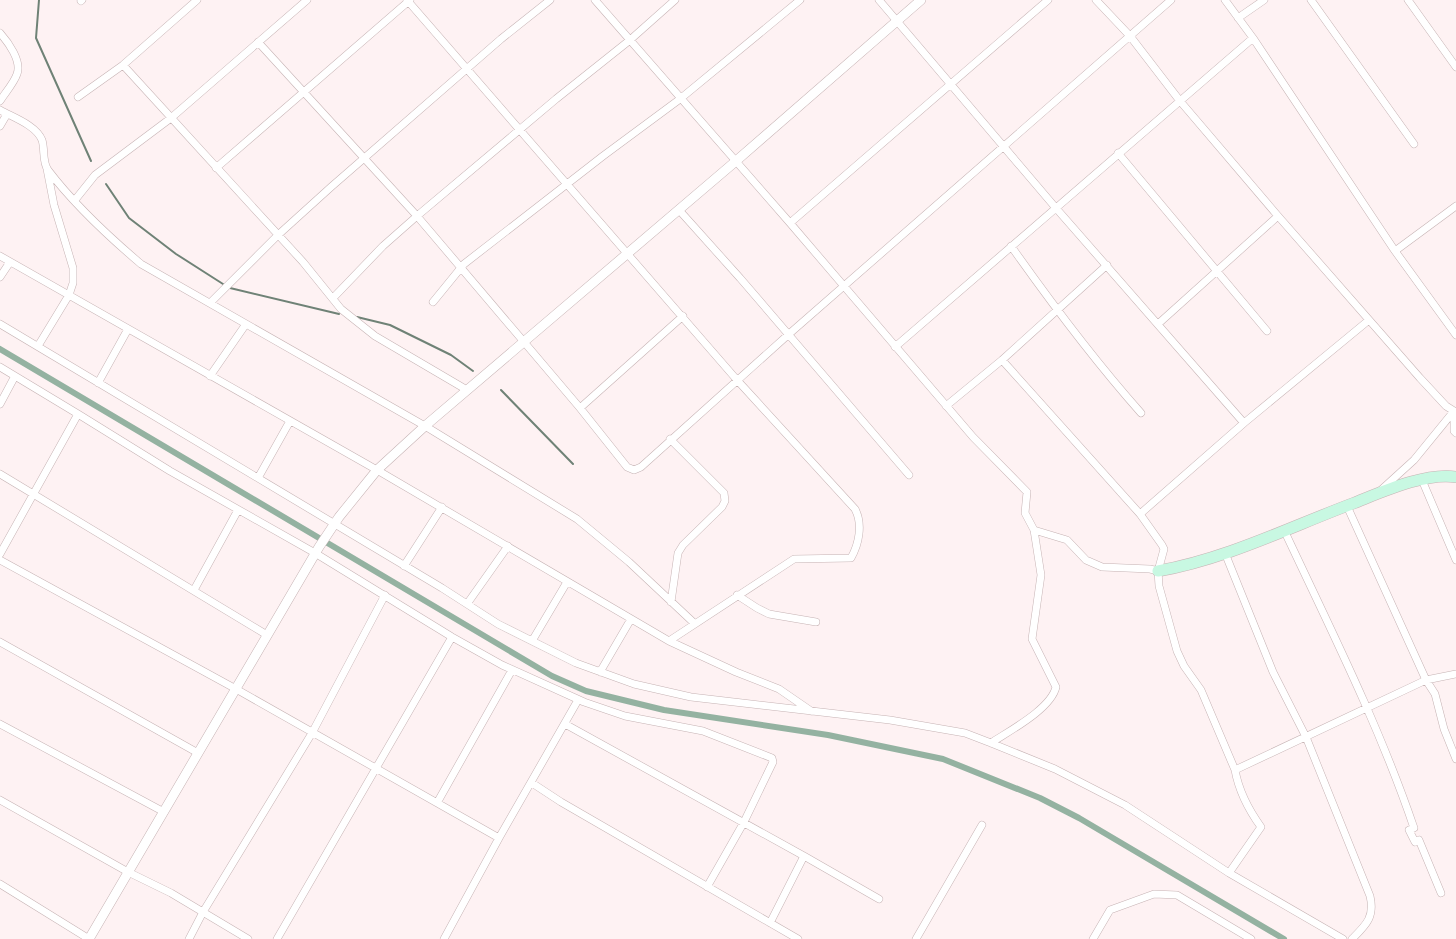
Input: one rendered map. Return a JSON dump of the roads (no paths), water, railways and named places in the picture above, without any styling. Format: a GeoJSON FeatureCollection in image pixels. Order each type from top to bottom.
{"type":"FeatureCollection","features":[{"type":"Feature","properties":{"kind":"main road"},"geometry":{"type":"LineString","coordinates":[[1158,571],[1177,568],[1225,553],[1376,494],[1422,480],[1448,476],[1456,477]]}},
{"type":"Feature","properties":{"kind":"street"},"geometry":{"type":"LineString","coordinates":[[78,97],[123,66],[197,0]]}},
{"type":"Feature","properties":{"kind":"street"},"geometry":{"type":"LineString","coordinates":[[75,200],[95,175],[171,118],[306,0]]}},
{"type":"Feature","properties":{"kind":"street"},"geometry":{"type":"LineString","coordinates":[[210,303],[278,235],[364,158],[550,0]]}},
{"type":"Feature","properties":{"kind":"street"},"geometry":{"type":"LineString","coordinates":[[595,0],[790,223],[843,287],[973,437],[1027,492],[1025,513],[1034,530],[1041,575],[1032,639],[1056,687],[1051,699],[1038,711],[992,743]]}},
{"type":"Feature","properties":{"kind":"street"},"geometry":{"type":"LineString","coordinates":[[332,298],[383,246],[417,216],[519,130],[630,40],[675,0]]}},
{"type":"Feature","properties":{"kind":"street"},"geometry":{"type":"LineString","coordinates":[[433,302],[460,268],[567,184],[680,99],[800,0]]}},
{"type":"Feature","properties":{"kind":"street"},"geometry":{"type":"LineString","coordinates":[[879,0],[1055,207],[1244,422]]}},
{"type":"Feature","properties":{"kind":"street"},"geometry":{"type":"LineString","coordinates":[[0,884],[89,939],[317,550],[331,528],[377,470],[425,426],[628,254],[921,0]]}},
{"type":"Feature","properties":{"kind":"street"},"geometry":{"type":"LineString","coordinates":[[790,223],[1048,0]]}},
{"type":"Feature","properties":{"kind":"street"},"geometry":{"type":"LineString","coordinates":[[1096,0],[1130,36],[1180,101],[1278,216],[1446,406],[1454,411]]}},
{"type":"Feature","properties":{"kind":"street"},"geometry":{"type":"LineString","coordinates":[[258,42],[417,216],[580,408],[627,467],[634,470],[641,467],[789,334],[1171,0]]}},
{"type":"Feature","properties":{"kind":"street"},"geometry":{"type":"LineString","coordinates":[[1225,0],[1253,38],[1395,251],[1456,335]]}},
{"type":"Feature","properties":{"kind":"street"},"geometry":{"type":"LineString","coordinates":[[1238,18],[1264,0]]}},
{"type":"Feature","properties":{"kind":"street"},"geometry":{"type":"LineString","coordinates":[[1310,0],[1414,144]]}},
{"type":"Feature","properties":{"kind":"street"},"geometry":{"type":"LineString","coordinates":[[1408,0],[1456,67]]}},
{"type":"Feature","properties":{"kind":"street"},"geometry":{"type":"LineString","coordinates":[[216,168],[408,1],[737,380],[855,510],[860,518],[855,551],[851,558],[794,559],[694,623],[669,641]]}},
{"type":"Feature","properties":{"kind":"street"},"geometry":{"type":"LineString","coordinates":[[0,33],[6,39],[18,67],[17,75],[0,101]]}},
{"type":"Feature","properties":{"kind":"street"},"geometry":{"type":"LineString","coordinates":[[895,347],[1055,207],[1253,38]]}},
{"type":"Feature","properties":{"kind":"street"},"geometry":{"type":"LineString","coordinates":[[123,66],[278,235],[350,318],[375,336],[467,390]]}},
{"type":"Feature","properties":{"kind":"street"},"geometry":{"type":"LineString","coordinates":[[0,110],[28,125],[39,134],[42,140],[54,205],[73,268],[73,283],[69,295],[38,346]]}},
{"type":"Feature","properties":{"kind":"street"},"geometry":{"type":"LineString","coordinates":[[0,126],[7,114]]}},
{"type":"Feature","properties":{"kind":"street"},"geometry":{"type":"LineString","coordinates":[[1118,153],[1267,331]]}},
{"type":"Feature","properties":{"kind":"street"},"geometry":{"type":"LineString","coordinates":[[46,168],[116,242],[141,264],[425,426],[577,519],[629,562],[694,623]]}},
{"type":"Feature","properties":{"kind":"street"},"geometry":{"type":"LineString","coordinates":[[1395,251],[1456,206]]}},
{"type":"Feature","properties":{"kind":"street"},"geometry":{"type":"LineString","coordinates":[[679,210],[789,334],[909,475]]}},
{"type":"Feature","properties":{"kind":"street"},"geometry":{"type":"LineString","coordinates":[[1158,324],[1278,216]]}},
{"type":"Feature","properties":{"kind":"street"},"geometry":{"type":"LineString","coordinates":[[1011,246],[1056,311],[1104,371],[1141,413]]}},
{"type":"Feature","properties":{"kind":"street"},"geometry":{"type":"LineString","coordinates":[[0,256],[442,507],[669,641],[736,672],[779,689],[812,712]]}},
{"type":"Feature","properties":{"kind":"street"},"geometry":{"type":"LineString","coordinates":[[0,277],[10,262]]}},
{"type":"Feature","properties":{"kind":"street"},"geometry":{"type":"LineString","coordinates":[[946,406],[1002,360],[1106,265]]}},
{"type":"Feature","properties":{"kind":"street"},"geometry":{"type":"LineString","coordinates":[[580,408],[683,316]]}},
{"type":"Feature","properties":{"kind":"street"},"geometry":{"type":"LineString","coordinates":[[1140,514],[1244,422],[1369,320]]}},
{"type":"Feature","properties":{"kind":"street"},"geometry":{"type":"LineString","coordinates":[[0,324],[258,478],[331,528],[404,566],[498,624],[576,663],[634,684],[691,697],[890,720],[965,733],[1055,769],[1125,805],[1229,873],[1343,939]]}},
{"type":"Feature","properties":{"kind":"street"},"geometry":{"type":"LineString","coordinates":[[210,376],[246,324]]}},
{"type":"Feature","properties":{"kind":"street"},"geometry":{"type":"LineString","coordinates":[[98,382],[128,329]]}},
{"type":"Feature","properties":{"kind":"street"},"geometry":{"type":"LineString","coordinates":[[1002,360],[1140,514],[1162,545],[1164,550],[1158,571],[1160,594],[1180,659],[1201,690],[1235,770],[1246,805],[1261,827],[1229,873]]}},
{"type":"Feature","properties":{"kind":"street"},"geometry":{"type":"LineString","coordinates":[[0,366],[170,471],[238,510],[317,550],[452,637],[512,670],[578,700],[625,716],[703,731],[772,758],[773,762],[744,822],[707,887]]}},
{"type":"Feature","properties":{"kind":"street"},"geometry":{"type":"LineString","coordinates":[[0,404],[15,376]]}},
{"type":"Feature","properties":{"kind":"street"},"geometry":{"type":"LineString","coordinates":[[1454,411],[1454,431],[1456,433]]}},
{"type":"Feature","properties":{"kind":"street"},"geometry":{"type":"LineString","coordinates":[[1376,494],[1414,460],[1454,411]]}},
{"type":"Feature","properties":{"kind":"street"},"geometry":{"type":"LineString","coordinates":[[0,554],[78,414]]}},
{"type":"Feature","properties":{"kind":"street"},"geometry":{"type":"LineString","coordinates":[[258,478],[290,420]]}},
{"type":"Feature","properties":{"kind":"street"},"geometry":{"type":"LineString","coordinates":[[670,440],[724,493],[725,501],[722,507],[683,545],[678,553],[671,602]]}},
{"type":"Feature","properties":{"kind":"street"},"geometry":{"type":"LineString","coordinates":[[0,474],[268,634]]}},
{"type":"Feature","properties":{"kind":"street"},"geometry":{"type":"LineString","coordinates":[[1422,480],[1456,560]]}},
{"type":"Feature","properties":{"kind":"street"},"geometry":{"type":"LineString","coordinates":[[1347,506],[1426,680],[1435,694],[1444,729],[1456,759]]}},
{"type":"Feature","properties":{"kind":"street"},"geometry":{"type":"LineString","coordinates":[[404,566],[442,507]]}},
{"type":"Feature","properties":{"kind":"street"},"geometry":{"type":"LineString","coordinates":[[194,590],[238,510]]}},
{"type":"Feature","properties":{"kind":"street"},"geometry":{"type":"LineString","coordinates":[[1034,530],[1067,540],[1086,560],[1102,567],[1150,569],[1158,571]]}},
{"type":"Feature","properties":{"kind":"street"},"geometry":{"type":"LineString","coordinates":[[1284,530],[1367,708],[1414,828],[1409,830],[1415,842],[1419,840],[1441,893]]}},
{"type":"Feature","properties":{"kind":"street"},"geometry":{"type":"LineString","coordinates":[[467,604],[508,546]]}},
{"type":"Feature","properties":{"kind":"street"},"geometry":{"type":"LineString","coordinates":[[1225,553],[1273,672],[1306,737],[1370,896],[1372,906],[1371,914],[1364,927],[1352,939]]}},
{"type":"Feature","properties":{"kind":"street"},"geometry":{"type":"LineString","coordinates":[[0,560],[236,689],[499,838]]}},
{"type":"Feature","properties":{"kind":"street"},"geometry":{"type":"LineString","coordinates":[[532,641],[567,582]]}},
{"type":"Feature","properties":{"kind":"street"},"geometry":{"type":"LineString","coordinates":[[188,939],[312,733],[386,595]]}},
{"type":"Feature","properties":{"kind":"street"},"geometry":{"type":"LineString","coordinates":[[737,595],[756,608],[769,614],[816,622]]}},
{"type":"Feature","properties":{"kind":"street"},"geometry":{"type":"LineString","coordinates":[[600,672],[631,619]]}},
{"type":"Feature","properties":{"kind":"street"},"geometry":{"type":"LineString","coordinates":[[277,939],[452,637]]}},
{"type":"Feature","properties":{"kind":"street"},"geometry":{"type":"LineString","coordinates":[[0,642],[198,753]]}},
{"type":"Feature","properties":{"kind":"street"},"geometry":{"type":"LineString","coordinates":[[437,803],[512,670]]}},
{"type":"Feature","properties":{"kind":"street"},"geometry":{"type":"LineString","coordinates":[[1235,770],[1426,680],[1456,674]]}},
{"type":"Feature","properties":{"kind":"street"},"geometry":{"type":"LineString","coordinates":[[444,939],[499,838],[532,783],[578,700]]}},
{"type":"Feature","properties":{"kind":"street"},"geometry":{"type":"LineString","coordinates":[[0,724],[164,812]]}},
{"type":"Feature","properties":{"kind":"street"},"geometry":{"type":"LineString","coordinates":[[565,724],[744,822],[879,899]]}},
{"type":"Feature","properties":{"kind":"street"},"geometry":{"type":"LineString","coordinates":[[532,783],[561,802],[798,939]]}},
{"type":"Feature","properties":{"kind":"street"},"geometry":{"type":"LineString","coordinates":[[0,800],[128,872],[203,912],[248,939]]}},
{"type":"Feature","properties":{"kind":"street"},"geometry":{"type":"LineString","coordinates":[[916,939],[982,824]]}},
{"type":"Feature","properties":{"kind":"street"},"geometry":{"type":"LineString","coordinates":[[770,923],[804,856]]}},
{"type":"Feature","properties":{"kind":"street"},"geometry":{"type":"LineString","coordinates":[[1093,939],[1110,910],[1154,894],[1177,895],[1251,939]]}},
{"type":"Feature","properties":{"kind":"waterway"},"geometry":{"type":"LineString","coordinates":[[39,0],[36,38],[91,161]]}},
{"type":"Feature","properties":{"kind":"waterway"},"geometry":{"type":"LineString","coordinates":[[106,184],[129,218],[176,254],[223,284]]}},
{"type":"Feature","properties":{"kind":"waterway"},"geometry":{"type":"LineString","coordinates":[[230,288],[339,314]]}},
{"type":"Feature","properties":{"kind":"waterway"},"geometry":{"type":"LineString","coordinates":[[357,317],[390,325],[451,355],[473,371]]}},
{"type":"Feature","properties":{"kind":"waterway"},"geometry":{"type":"LineString","coordinates":[[0,349],[552,676],[586,691],[664,710],[828,735],[943,759],[1040,798],[1079,818],[1284,939]]}},
{"type":"Feature","properties":{"kind":"waterway"},"geometry":{"type":"LineString","coordinates":[[501,390],[573,464]]}}]}
